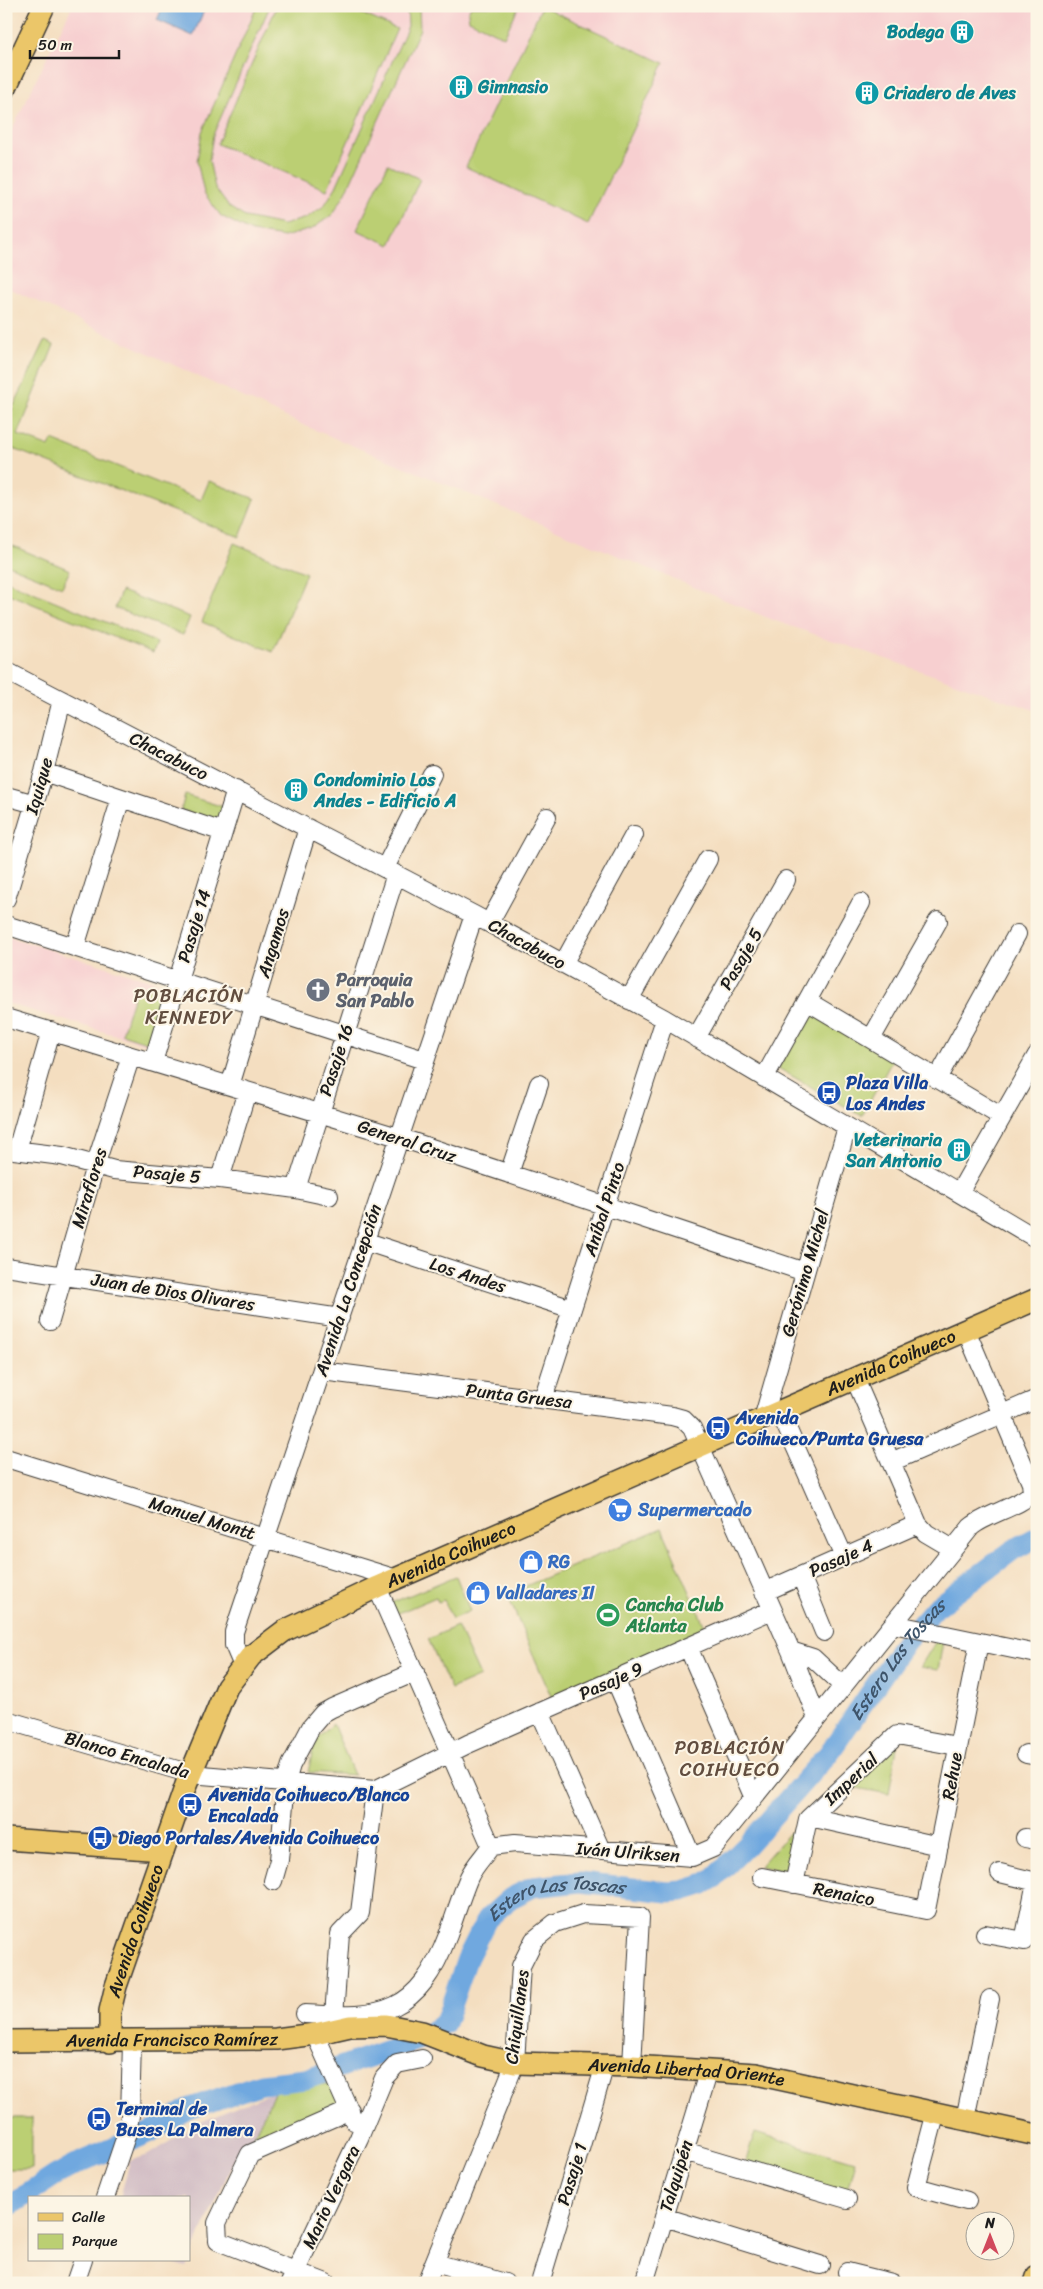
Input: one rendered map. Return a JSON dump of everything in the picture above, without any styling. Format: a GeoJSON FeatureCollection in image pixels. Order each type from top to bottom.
{"type":"FeatureCollection","features":[{"type":"Feature","properties":{"kind":"main road"},"geometry":{"type":"LineString","coordinates":[[6,88],[44,6]]}},
{"type":"Feature","properties":{"kind":"main road","name":"Avenida Coihueco"},"geometry":{"type":"LineString","coordinates":[[110,2042],[110,2011],[114,1992],[190,1774],[221,1700],[243,1666],[261,1648],[284,1631],[377,1587],[1037,1300]]}},
{"type":"Feature","properties":{"kind":"main road"},"geometry":{"type":"LineString","coordinates":[[6,1839],[162,1850]]}},
{"type":"Feature","properties":{"kind":"main road","name":"Avenida Libertad Oriente"},"geometry":{"type":"LineString","coordinates":[[335,2022],[359,2025],[386,2025],[422,2032],[483,2056],[515,2062],[709,2070],[781,2078],[1037,2135]]}},
{"type":"Feature","properties":{"kind":"main road","name":"Avenida Francisco Ramírez"},"geometry":{"type":"LineString","coordinates":[[6,2042],[276,2039],[319,2042],[335,2022]]}},
{"type":"Feature","properties":{"kind":"main road"},"geometry":{"type":"LineString","coordinates":[[1035,2283],[1037,2277]]}},
{"type":"Feature","properties":{"kind":"street","name":"Chacabuco"},"geometry":{"type":"LineString","coordinates":[[6,671],[481,919],[664,1019],[959,1193],[1036,1235]]}},
{"type":"Feature","properties":{"kind":"street","name":"Iquique"},"geometry":{"type":"LineString","coordinates":[[6,899],[44,772],[62,700]]}},
{"type":"Feature","properties":{"kind":"street"},"geometry":{"type":"LineString","coordinates":[[44,772],[223,832]]}},
{"type":"Feature","properties":{"kind":"street"},"geometry":{"type":"LineString","coordinates":[[390,871],[432,774]]}},
{"type":"Feature","properties":{"kind":"street","name":"Pasaje 14"},"geometry":{"type":"LineString","coordinates":[[153,1062],[236,790]]}},
{"type":"Feature","properties":{"kind":"street"},"geometry":{"type":"LineString","coordinates":[[6,796],[34,804]]}},
{"type":"Feature","properties":{"kind":"street"},"geometry":{"type":"LineString","coordinates":[[74,947],[121,798]]}},
{"type":"Feature","properties":{"kind":"street","name":"Avenida La Concepción"},"geometry":{"type":"LineString","coordinates":[[243,1666],[234,1645],[234,1632],[340,1318],[424,1060],[481,919],[547,816]]}},
{"type":"Feature","properties":{"kind":"street","name":"Angamos"},"geometry":{"type":"LineString","coordinates":[[230,1086],[308,828]]}},
{"type":"Feature","properties":{"kind":"street"},"geometry":{"type":"LineString","coordinates":[[563,964],[634,835]]}},
{"type":"Feature","properties":{"kind":"street"},"geometry":{"type":"LineString","coordinates":[[629,1000],[708,859]]}},
{"type":"Feature","properties":{"kind":"street","name":"Pasaje 16"},"geometry":{"type":"LineString","coordinates":[[296,1189],[344,1034],[390,871]]}},
{"type":"Feature","properties":{"kind":"street","name":"Pasaje 5"},"geometry":{"type":"LineString","coordinates":[[696,1038],[786,880]]}},
{"type":"Feature","properties":{"kind":"street"},"geometry":{"type":"LineString","coordinates":[[764,1078],[861,903]]}},
{"type":"Feature","properties":{"kind":"street"},"geometry":{"type":"LineString","coordinates":[[870,1039],[938,921]]}},
{"type":"Feature","properties":{"kind":"street"},"geometry":{"type":"LineString","coordinates":[[6,925],[424,1060]]}},
{"type":"Feature","properties":{"kind":"street"},"geometry":{"type":"LineString","coordinates":[[937,1079],[1017,934]]}},
{"type":"Feature","properties":{"kind":"street"},"geometry":{"type":"LineString","coordinates":[[807,1001],[1002,1117]]}},
{"type":"Feature","properties":{"kind":"street","name":"General Cruz"},"geometry":{"type":"LineString","coordinates":[[6,1018],[398,1137],[805,1272]]}},
{"type":"Feature","properties":{"kind":"street","name":"Aníbal Pinto"},"geometry":{"type":"LineString","coordinates":[[543,1399],[664,1019]]}},
{"type":"Feature","properties":{"kind":"street"},"geometry":{"type":"LineString","coordinates":[[12,1150],[51,1031]]}},
{"type":"Feature","properties":{"kind":"street","name":"Miraflores"},"geometry":{"type":"LineString","coordinates":[[50,1321],[95,1166],[131,1056]]}},
{"type":"Feature","properties":{"kind":"street"},"geometry":{"type":"LineString","coordinates":[[959,1193],[1037,1056]]}},
{"type":"Feature","properties":{"kind":"street"},"geometry":{"type":"LineString","coordinates":[[509,1174],[539,1084]]}},
{"type":"Feature","properties":{"kind":"street"},"geometry":{"type":"LineString","coordinates":[[220,1179],[247,1091]]}},
{"type":"Feature","properties":{"kind":"street","name":"Gerónimo Michel"},"geometry":{"type":"LineString","coordinates":[[771,1415],[805,1272],[847,1127]]}},
{"type":"Feature","properties":{"kind":"street","name":"Pasaje 5"},"geometry":{"type":"LineString","coordinates":[[12,1150],[62,1156],[114,1170],[220,1179],[296,1189],[329,1196]]}},
{"type":"Feature","properties":{"kind":"street","name":"Los Andes"},"geometry":{"type":"LineString","coordinates":[[364,1241],[572,1309]]}},
{"type":"Feature","properties":{"kind":"street","name":"Juan de Dios Olivares"},"geometry":{"type":"LineString","coordinates":[[6,1267],[64,1274],[340,1318]]}},
{"type":"Feature","properties":{"kind":"street"},"geometry":{"type":"LineString","coordinates":[[966,1330],[1002,1414]]}},
{"type":"Feature","properties":{"kind":"street","name":"Punta Gruesa"},"geometry":{"type":"LineString","coordinates":[[322,1371],[678,1417],[692,1428],[791,1651],[817,1718]]}},
{"type":"Feature","properties":{"kind":"street"},"geometry":{"type":"LineString","coordinates":[[855,1379],[918,1524],[926,1533],[953,1549]]}},
{"type":"Feature","properties":{"kind":"street"},"geometry":{"type":"LineString","coordinates":[[891,1462],[1037,1399]]}},
{"type":"Feature","properties":{"kind":"street","name":"Iván Ulriksen"},"geometry":{"type":"LineString","coordinates":[[491,1846],[515,1843],[692,1857],[713,1848],[843,1686],[900,1625],[953,1549],[977,1521],[1025,1500],[1032,1492],[1031,1483],[1002,1414]]}},
{"type":"Feature","properties":{"kind":"street"},"geometry":{"type":"LineString","coordinates":[[771,1415],[844,1557]]}},
{"type":"Feature","properties":{"kind":"street","name":"Manuel Montt"},"geometry":{"type":"LineString","coordinates":[[6,1458],[397,1579]]}},
{"type":"Feature","properties":{"kind":"street","name":"Pasaje 4"},"geometry":{"type":"LineString","coordinates":[[764,1592],[918,1524]]}},
{"type":"Feature","properties":{"kind":"street"},"geometry":{"type":"LineString","coordinates":[[801,1576],[824,1632]]}},
{"type":"Feature","properties":{"kind":"street"},"geometry":{"type":"LineString","coordinates":[[305,2014],[335,2022],[388,2009],[410,1997],[424,1984],[438,1960],[470,1876],[491,1846],[377,1587]]}},
{"type":"Feature","properties":{"kind":"street","name":"Pasaje 9"},"geometry":{"type":"LineString","coordinates":[[451,1754],[468,1744],[772,1610]]}},
{"type":"Feature","properties":{"kind":"street"},"geometry":{"type":"LineString","coordinates":[[900,1625],[1037,1654]]}},
{"type":"Feature","properties":{"kind":"street","name":"Rehue"},"geometry":{"type":"LineString","coordinates":[[926,1910],[979,1642]]}},
{"type":"Feature","properties":{"kind":"street"},"geometry":{"type":"LineString","coordinates":[[688,1647],[753,1796]]}},
{"type":"Feature","properties":{"kind":"street"},"geometry":{"type":"LineString","coordinates":[[791,1651],[813,1658],[843,1686]]}},
{"type":"Feature","properties":{"kind":"street"},"geometry":{"type":"LineString","coordinates":[[273,1881],[280,1852],[286,1782],[290,1765],[304,1740],[323,1713],[415,1672]]}},
{"type":"Feature","properties":{"kind":"street"},"geometry":{"type":"LineString","coordinates":[[615,1679],[692,1857]]}},
{"type":"Feature","properties":{"kind":"street"},"geometry":{"type":"LineString","coordinates":[[540,1712],[602,1850]]}},
{"type":"Feature","properties":{"kind":"street","name":"Blanco Encalada"},"geometry":{"type":"LineString","coordinates":[[6,1720],[190,1774],[375,1790]]}},
{"type":"Feature","properties":{"kind":"street","name":"Imperial"},"geometry":{"type":"LineString","coordinates":[[794,1884],[810,1817],[897,1735],[958,1746]]}},
{"type":"Feature","properties":{"kind":"street"},"geometry":{"type":"LineString","coordinates":[[335,2022],[340,1934],[360,1913],[375,1790],[451,1754]]}},
{"type":"Feature","properties":{"kind":"street"},"geometry":{"type":"LineString","coordinates":[[810,1817],[939,1846]]}},
{"type":"Feature","properties":{"kind":"street"},"geometry":{"type":"LineString","coordinates":[[985,1934],[1024,1941],[1037,1882],[1000,1873]]}},
{"type":"Feature","properties":{"kind":"street","name":"Renaico"},"geometry":{"type":"LineString","coordinates":[[762,1877],[926,1910]]}},
{"type":"Feature","properties":{"kind":"street","name":"Chiquillanes"},"geometry":{"type":"LineString","coordinates":[[426,2283],[515,2062],[521,1966],[534,1940],[555,1923],[584,1914],[640,1917],[632,2066]]}},
{"type":"Feature","properties":{"kind":"street"},"geometry":{"type":"LineString","coordinates":[[965,2119],[990,1999]]}},
{"type":"Feature","properties":{"kind":"street"},"geometry":{"type":"LineString","coordinates":[[106,2196],[126,2136],[130,2116],[132,2042]]}},
{"type":"Feature","properties":{"kind":"street","name":"Mario Vergara"},"geometry":{"type":"LineString","coordinates":[[319,2042],[350,2110],[359,2138]]}},
{"type":"Feature","properties":{"kind":"street","name":"Mario Vergara"},"geometry":{"type":"LineString","coordinates":[[293,2277],[359,2138],[387,2072],[403,2062],[422,2059]]}},
{"type":"Feature","properties":{"kind":"street","name":"Pasaje 1"},"geometry":{"type":"LineString","coordinates":[[540,2283],[605,2065]]}},
{"type":"Feature","properties":{"kind":"street","name":"Talquipén"},"geometry":{"type":"LineString","coordinates":[[644,2283],[709,2070]]}},
{"type":"Feature","properties":{"kind":"street"},"geometry":{"type":"LineString","coordinates":[[326,2283],[293,2277],[218,2242],[217,2223],[250,2154],[350,2110]]}},
{"type":"Feature","properties":{"kind":"street"},"geometry":{"type":"LineString","coordinates":[[936,2112],[916,2187],[967,2201]]}},
{"type":"Feature","properties":{"kind":"street"},"geometry":{"type":"LineString","coordinates":[[684,2151],[847,2199]]}},
{"type":"Feature","properties":{"kind":"street"},"geometry":{"type":"LineString","coordinates":[[664,2217],[820,2265]]}},
{"type":"Feature","properties":{"kind":"street"},"geometry":{"type":"LineString","coordinates":[[75,2283],[82,2262]]}},
{"type":"Feature","properties":{"kind":"street"},"geometry":{"type":"LineString","coordinates":[[435,2263],[505,2283]]}},
{"type":"Feature","properties":{"kind":"street"},"geometry":{"type":"LineString","coordinates":[[847,2272],[892,2283]]}},
{"type":"Feature","properties":{"kind":"shaded area"},"geometry":{"type":"Polygon","coordinates":[[[72,6],[1037,6],[1037,711],[773,620],[303,425],[6,287],[6,142],[72,6]]]}},
{"type":"Feature","properties":{"kind":"shaded area"},"geometry":{"type":"Polygon","coordinates":[[[8,937],[170,986],[152,1046],[6,1003],[6,944],[8,937]]]}},
{"type":"Feature","properties":{"kind":"shaded area"},"geometry":{"type":"Polygon","coordinates":[[[275,2091],[251,2142],[236,2156],[190,2258],[190,2196],[121,2196],[130,2161],[148,2155],[201,2122],[275,2091]]]}},
{"type":"Feature","properties":{"kind":"shaded area"},"geometry":{"type":"Polygon","coordinates":[[[168,2262],[188,2262],[186,2267],[168,2262]]]}},
{"type":"Feature","properties":{"kind":"green space"},"geometry":{"type":"Polygon","coordinates":[[[257,6],[270,6],[213,135],[209,160],[215,188],[229,207],[245,217],[283,225],[306,218],[324,206],[336,187],[408,26],[407,6],[419,6],[420,29],[346,192],[333,214],[312,229],[284,237],[252,232],[221,216],[204,193],[197,161],[202,132],[257,6]]]}},
{"type":"Feature","properties":{"kind":"green space"},"geometry":{"type":"Polygon","coordinates":[[[277,6],[344,6],[397,29],[327,190],[217,144],[277,6]]]}},
{"type":"Feature","properties":{"kind":"green space"},"geometry":{"type":"Polygon","coordinates":[[[471,6],[518,6],[518,8],[504,37],[469,20],[468,12],[471,6]]]}},
{"type":"Feature","properties":{"kind":"green space"},"geometry":{"type":"Polygon","coordinates":[[[542,6],[664,63],[588,224],[466,167],[542,6]]]}},
{"type":"Feature","properties":{"kind":"green space"},"geometry":{"type":"Polygon","coordinates":[[[388,164],[420,179],[390,245],[357,230],[388,164]]]}},
{"type":"Feature","properties":{"kind":"green space"},"geometry":{"type":"Polygon","coordinates":[[[45,341],[54,345],[18,435],[49,447],[52,440],[201,500],[209,481],[255,499],[240,537],[6,446],[6,422],[45,341]]]}},
{"type":"Feature","properties":{"kind":"green space"},"geometry":{"type":"Polygon","coordinates":[[[6,543],[70,570],[62,587],[6,564],[6,543]]]}},
{"type":"Feature","properties":{"kind":"green space"},"geometry":{"type":"Polygon","coordinates":[[[234,543],[306,573],[273,652],[202,622],[234,543]]]}},
{"type":"Feature","properties":{"kind":"green space"},"geometry":{"type":"Polygon","coordinates":[[[6,581],[157,643],[153,653],[6,593],[6,581]]]}},
{"type":"Feature","properties":{"kind":"green space"},"geometry":{"type":"Polygon","coordinates":[[[121,591],[190,617],[183,635],[115,608],[121,591]]]}},
{"type":"Feature","properties":{"kind":"green space"},"geometry":{"type":"Polygon","coordinates":[[[185,795],[227,808],[222,823],[181,810],[185,795]]]}},
{"type":"Feature","properties":{"kind":"green space"},"geometry":{"type":"Polygon","coordinates":[[[137,985],[165,994],[149,1043],[122,1034],[137,985]]]}},
{"type":"Feature","properties":{"kind":"green space"},"geometry":{"type":"Polygon","coordinates":[[[812,1008],[894,1057],[862,1116],[778,1068],[812,1008]]]}},
{"type":"Feature","properties":{"kind":"green space","name":"Cancha Club Atlanta"},"geometry":{"type":"Polygon","coordinates":[[[662,1528],[709,1636],[554,1703],[507,1594],[662,1528]]]}},
{"type":"Feature","properties":{"kind":"green space"},"geometry":{"type":"Polygon","coordinates":[[[456,1576],[470,1611],[452,1619],[444,1600],[438,1602],[436,1597],[396,1614],[391,1603],[456,1576]]]}},
{"type":"Feature","properties":{"kind":"green space"},"geometry":{"type":"Polygon","coordinates":[[[457,1626],[480,1676],[451,1689],[428,1639],[457,1626]]]}},
{"type":"Feature","properties":{"kind":"green space"},"geometry":{"type":"Polygon","coordinates":[[[936,1641],[943,1642],[938,1670],[920,1667],[936,1641]]]}},
{"type":"Feature","properties":{"kind":"green space"},"geometry":{"type":"Polygon","coordinates":[[[333,1724],[354,1775],[308,1772],[315,1741],[333,1724]]]}},
{"type":"Feature","properties":{"kind":"green space"},"geometry":{"type":"Polygon","coordinates":[[[898,1741],[889,1794],[851,1787],[898,1741]]]}},
{"type":"Feature","properties":{"kind":"green space"},"geometry":{"type":"Polygon","coordinates":[[[806,1814],[791,1873],[760,1866],[806,1814]]]}},
{"type":"Feature","properties":{"kind":"green space"},"geometry":{"type":"Polygon","coordinates":[[[332,2083],[341,2105],[251,2142],[275,2091],[332,2083]]]}},
{"type":"Feature","properties":{"kind":"green space"},"geometry":{"type":"Polygon","coordinates":[[[6,2118],[32,2118],[32,2169],[6,2169],[6,2118]]]}},
{"type":"Feature","properties":{"kind":"green space"},"geometry":{"type":"Polygon","coordinates":[[[755,2132],[855,2162],[846,2194],[745,2164],[755,2132]]]}},
{"type":"Feature","properties":{"kind":"water"},"geometry":{"type":"Polygon","coordinates":[[[163,6],[206,6],[193,36],[157,20],[163,6]]]}},
{"type":"Feature","properties":{"kind":"waterway","name":"Estero Las Toscas"},"geometry":{"type":"LineString","coordinates":[[6,2208],[56,2175],[83,2161],[151,2132],[188,2109],[261,2084],[306,2079],[417,2040],[445,2023],[467,1959],[487,1919],[511,1898],[533,1887],[580,1882],[668,1892],[683,1891],[702,1885],[714,1878],[747,1845],[829,1753],[906,1641],[935,1608],[1013,1550],[1037,1537]]}},
{"type":"Feature","properties":{"kind":"place","name":"Bodega"},"geometry":{"type":"Point","coordinates":[962,32]}},
{"type":"Feature","properties":{"kind":"place","name":"Gimnasio"},"geometry":{"type":"Point","coordinates":[461,87]}},
{"type":"Feature","properties":{"kind":"place","name":"Criadero de Aves"},"geometry":{"type":"Point","coordinates":[867,93]}},
{"type":"Feature","properties":{"kind":"place","name":"Condominio Los Andes - Edificio A"},"geometry":{"type":"Point","coordinates":[296,790]}},
{"type":"Feature","properties":{"kind":"place","name":"Parroquia San Pablo"},"geometry":{"type":"Point","coordinates":[318,990]}},
{"type":"Feature","properties":{"kind":"place","name":"Plaza Villa Los Andes"},"geometry":{"type":"Point","coordinates":[829,1093]}},
{"type":"Feature","properties":{"kind":"place","name":"Veterinaria San Antonio"},"geometry":{"type":"Point","coordinates":[959,1150]}},
{"type":"Feature","properties":{"kind":"place","name":"Avenida Coihueco/Punta Gruesa"},"geometry":{"type":"Point","coordinates":[718,1428]}},
{"type":"Feature","properties":{"kind":"place","name":"Supermercado"},"geometry":{"type":"Point","coordinates":[620,1510]}},
{"type":"Feature","properties":{"kind":"place","name":"RG"},"geometry":{"type":"Point","coordinates":[531,1562]}},
{"type":"Feature","properties":{"kind":"place","name":"Valladares II"},"geometry":{"type":"Point","coordinates":[478,1593]}},
{"type":"Feature","properties":{"kind":"place","name":"Cancha Club Atlanta"},"geometry":{"type":"Point","coordinates":[608,1615]}},
{"type":"Feature","properties":{"kind":"place","name":"Avenida Coihueco/Blanco Encalada"},"geometry":{"type":"Point","coordinates":[190,1805]}},
{"type":"Feature","properties":{"kind":"place","name":"Diego Portales/Avenida Coihueco"},"geometry":{"type":"Point","coordinates":[100,1838]}},
{"type":"Feature","properties":{"kind":"place","name":"Terminal de Buses La Palmera"},"geometry":{"type":"Point","coordinates":[99,2119]}},
{"type":"Feature","properties":{"kind":"district","name":"POBLACIÓN KENNEDY"},"geometry":{"type":"Point","coordinates":[189,1006]}},
{"type":"Feature","properties":{"kind":"district","name":"POBLACIÓN COIHUECO"},"geometry":{"type":"Point","coordinates":[730,1758]}}]}
